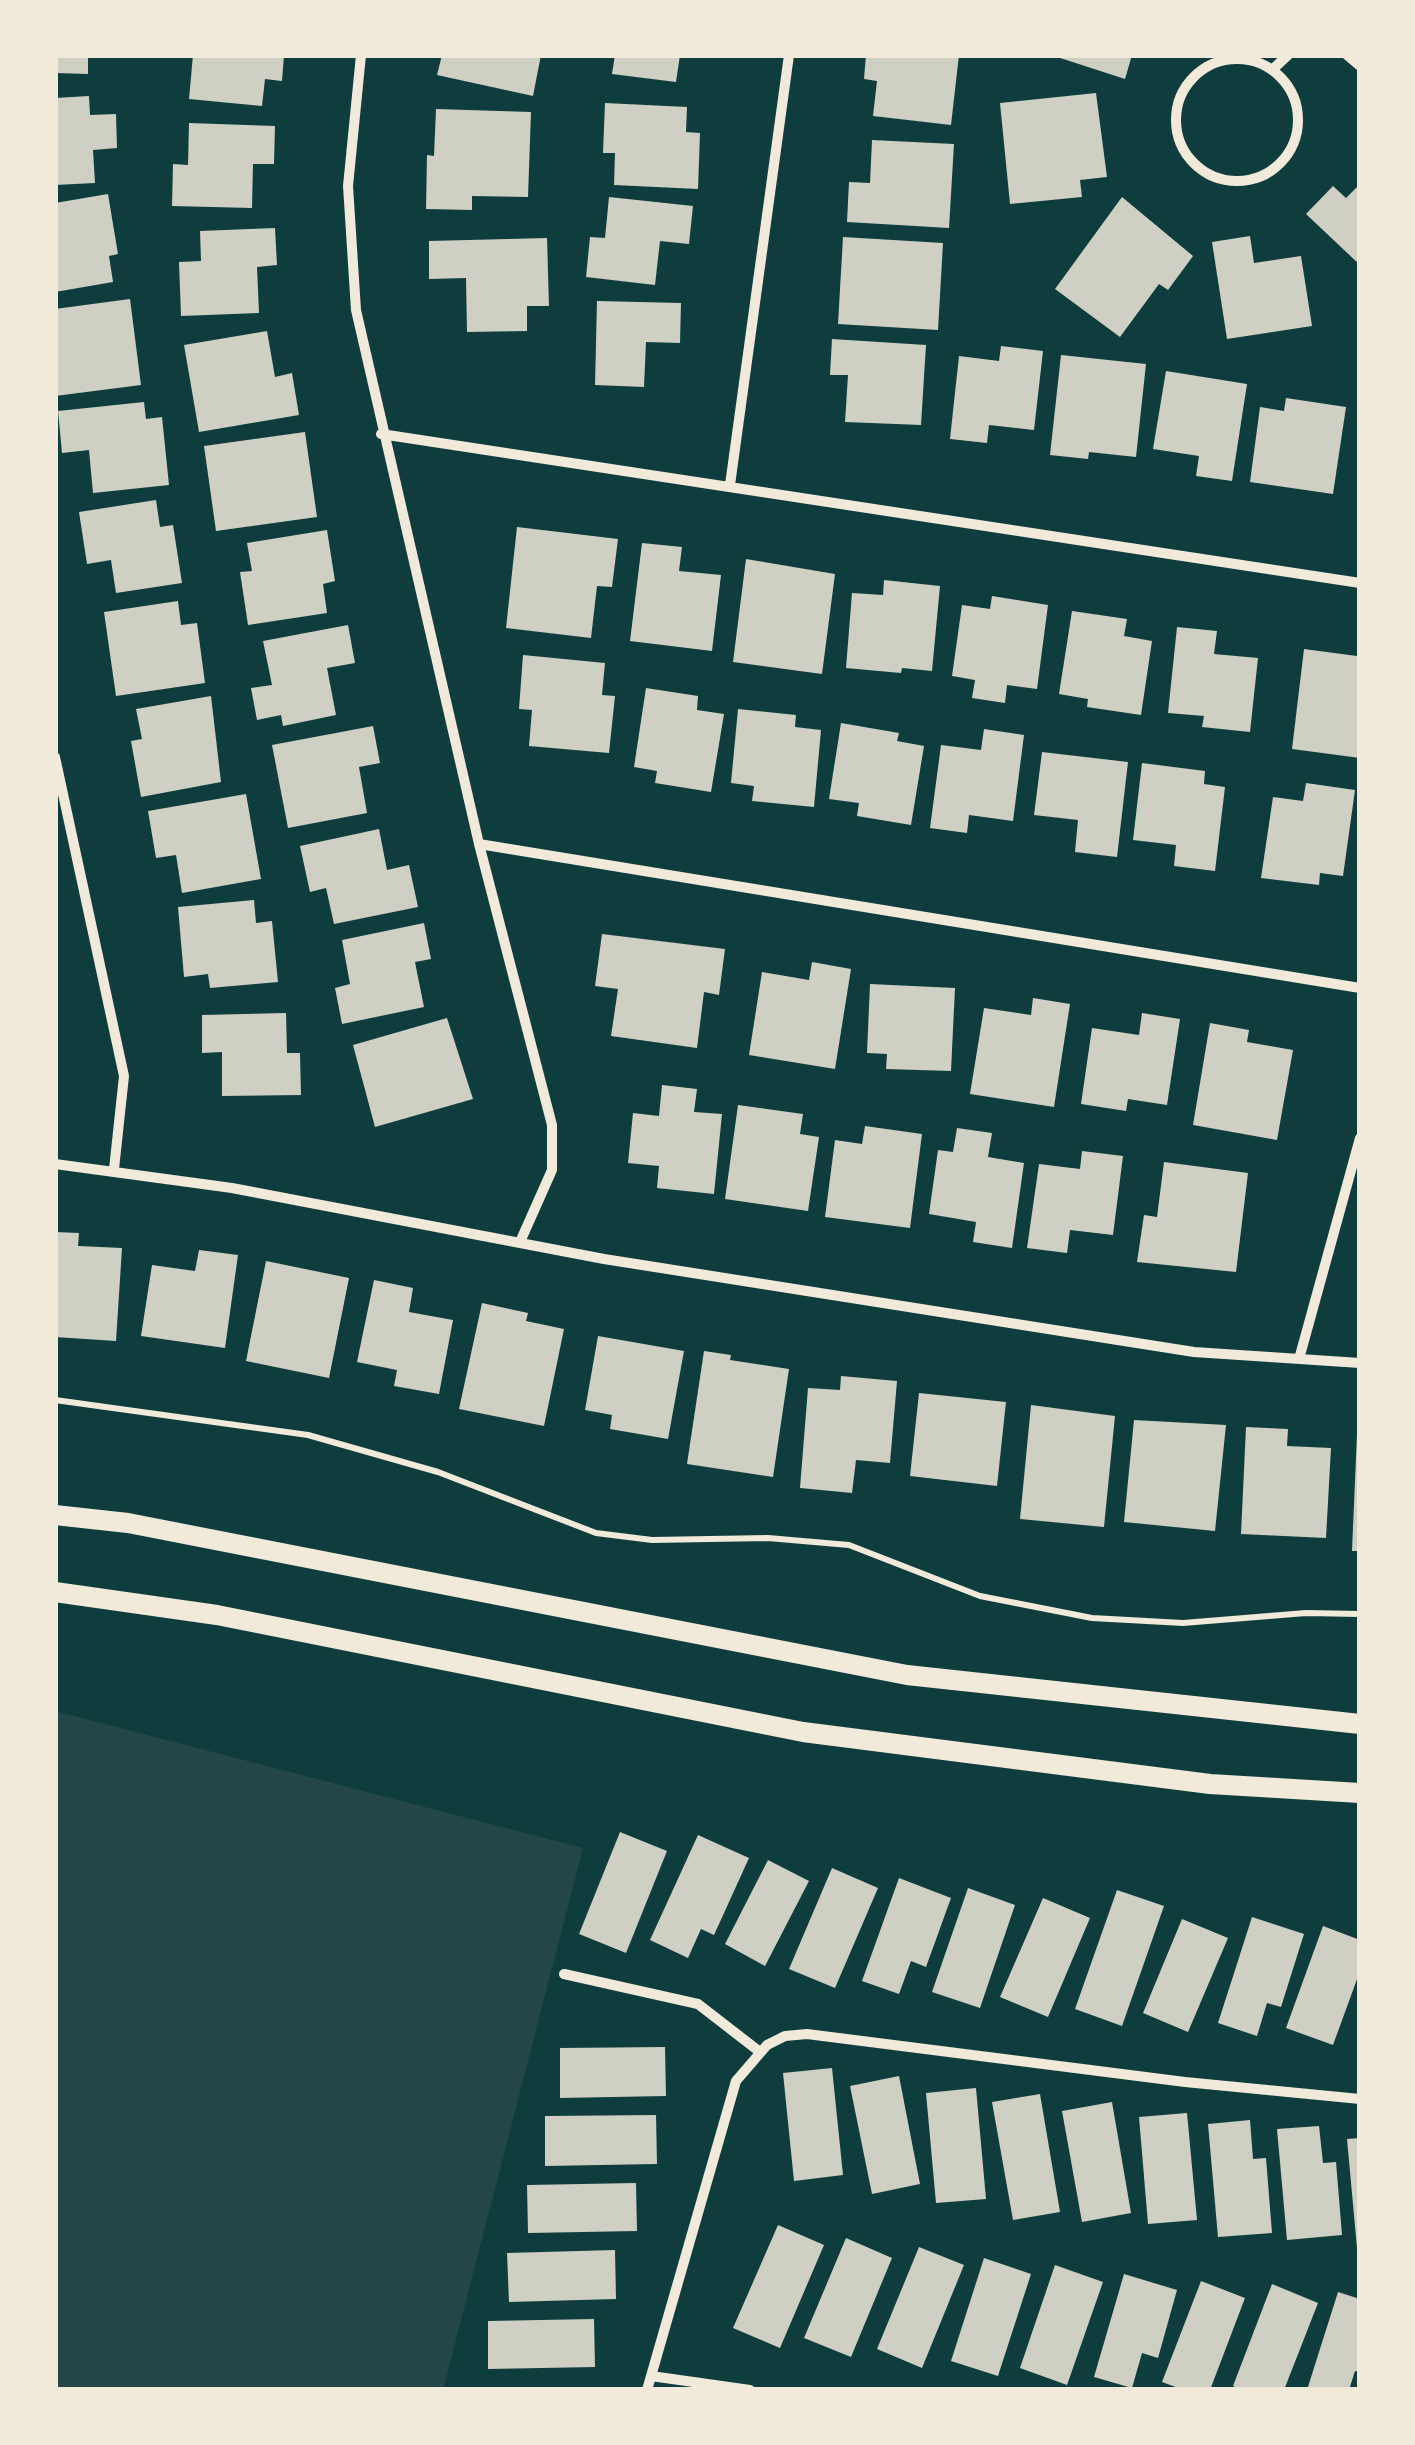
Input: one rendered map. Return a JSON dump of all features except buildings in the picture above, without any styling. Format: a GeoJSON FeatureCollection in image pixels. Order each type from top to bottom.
{"type":"FeatureCollection","features":[{"type":"Feature","properties":{"kind":"main road"},"geometry":{"type":"LineString","coordinates":[[55,1516],[128,1523],[906,1674],[1360,1724]]}},
{"type":"Feature","properties":{"kind":"main road"},"geometry":{"type":"LineString","coordinates":[[55,1592],[217,1615],[803,1732],[1210,1784],[1360,1793]]}},
{"type":"Feature","properties":{"kind":"street"},"geometry":{"type":"LineString","coordinates":[[362,55],[348,186],[356,310],[479,844],[552,1125],[552,1170],[520,1242]]}},
{"type":"Feature","properties":{"kind":"street"},"geometry":{"type":"LineString","coordinates":[[730,485],[789,55]]}},
{"type":"Feature","properties":{"kind":"street"},"geometry":{"type":"LineString","coordinates":[[1272,70],[1288,55]]}},
{"type":"Feature","properties":{"kind":"street"},"geometry":{"type":"LineString","coordinates":[[1347,55],[1360,66]]}},
{"type":"Feature","properties":{"kind":"street"},"geometry":{"type":"LineString","coordinates":[[1233,58],[1272,70],[1295,102],[1294,141],[1285,158],[1270,172],[1233,182],[1196,166],[1177,131],[1176,110],[1189,82],[1214,64],[1233,58]]}},
{"type":"Feature","properties":{"kind":"street"},"geometry":{"type":"LineString","coordinates":[[382,434],[1360,583]]}},
{"type":"Feature","properties":{"kind":"street"},"geometry":{"type":"LineString","coordinates":[[55,756],[124,1076],[114,1169]]}},
{"type":"Feature","properties":{"kind":"street"},"geometry":{"type":"LineString","coordinates":[[479,844],[1360,988]]}},
{"type":"Feature","properties":{"kind":"street"},"geometry":{"type":"LineString","coordinates":[[1299,1358],[1360,1138]]}},
{"type":"Feature","properties":{"kind":"street"},"geometry":{"type":"LineString","coordinates":[[55,1164],[114,1169],[520,1242],[1194,1352],[1360,1362]]}},
{"type":"Feature","properties":{"kind":"street"},"geometry":{"type":"LineString","coordinates":[[564,1974],[698,2004],[760,2052]]}},
{"type":"Feature","properties":{"kind":"street"},"geometry":{"type":"LineString","coordinates":[[647,2390],[736,2081],[760,2052],[785,2036],[807,2034],[1166,2080],[1360,2098]]}},
{"type":"Feature","properties":{"kind":"street"},"geometry":{"type":"LineString","coordinates":[[651,2376],[750,2390]]}},
{"type":"Feature","properties":{"kind":"path"},"geometry":{"type":"LineString","coordinates":[[55,1400],[308,1435],[438,1472],[596,1532],[652,1540],[768,1538],[849,1546],[980,1596],[1092,1618],[1183,1623],[1306,1613],[1360,1614]]}},
{"type":"Feature","properties":{"kind":"shaded area"},"geometry":{"type":"Polygon","coordinates":[[[55,1711],[583,1848],[443,2390],[55,2390],[55,1711]]]}}]}
